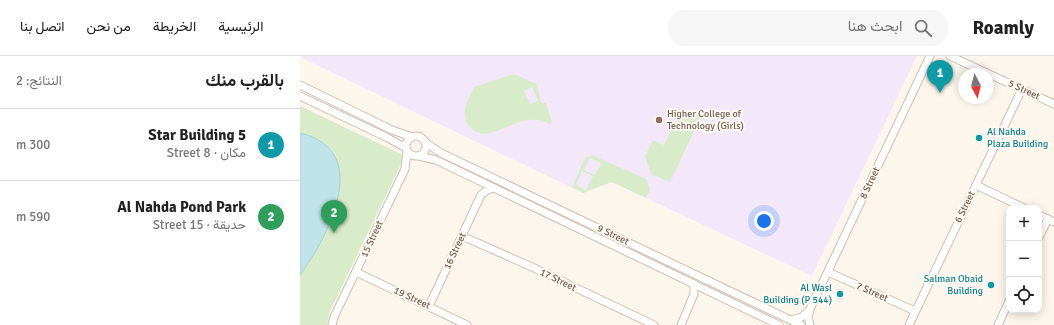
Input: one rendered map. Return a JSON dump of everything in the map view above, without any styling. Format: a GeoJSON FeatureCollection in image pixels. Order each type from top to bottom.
{"type":"FeatureCollection","features":[{"type":"Feature","properties":{"kind":"street","name":"8 Street"},"geometry":{"type":"LineString","coordinates":[[810,325],[808,317],[810,309],[930,56]]}},
{"type":"Feature","properties":{"kind":"street","name":"5 Street"},"geometry":{"type":"LineString","coordinates":[[950,56],[1054,104]]}},
{"type":"Feature","properties":{"kind":"street"},"geometry":{"type":"LineString","coordinates":[[300,85],[392,130],[412,137],[422,138],[426,143],[424,152],[417,156],[300,96]]}},
{"type":"Feature","properties":{"kind":"street","name":"6 Street"},"geometry":{"type":"LineString","coordinates":[[909,325],[1022,89]]}},
{"type":"Feature","properties":{"kind":"street"},"geometry":{"type":"LineString","coordinates":[[406,150],[407,141],[412,137]]}},
{"type":"Feature","properties":{"kind":"street","name":"9 Street"},"geometry":{"type":"LineString","coordinates":[[426,143],[441,153],[801,325]]}},
{"type":"Feature","properties":{"kind":"street","name":"15 Street"},"geometry":{"type":"LineString","coordinates":[[405,168],[406,150]]}},
{"type":"Feature","properties":{"kind":"street","name":"15 Street"},"geometry":{"type":"LineString","coordinates":[[332,325],[338,309],[405,168],[417,156]]}},
{"type":"Feature","properties":{"kind":"street","name":"9 Street"},"geometry":{"type":"LineString","coordinates":[[417,156],[432,159],[779,325]]}},
{"type":"Feature","properties":{"kind":"street","name":"16 Street"},"geometry":{"type":"LineString","coordinates":[[429,306],[481,195],[480,182]]}},
{"type":"Feature","properties":{"kind":"street"},"geometry":{"type":"LineString","coordinates":[[976,186],[1017,205]]}},
{"type":"Feature","properties":{"kind":"street"},"geometry":{"type":"LineString","coordinates":[[481,195],[487,190],[494,188]]}},
{"type":"Feature","properties":{"kind":"street"},"geometry":{"type":"LineString","coordinates":[[521,201],[546,209],[557,208]]}},
{"type":"Feature","properties":{"kind":"street"},"geometry":{"type":"LineString","coordinates":[[1042,216],[1051,221],[1042,233]]}},
{"type":"Feature","properties":{"kind":"street","name":"17 Street"},"geometry":{"type":"LineString","coordinates":[[462,236],[654,325]]}},
{"type":"Feature","properties":{"kind":"street","name":"19 Street"},"geometry":{"type":"LineString","coordinates":[[356,272],[467,325]]}},
{"type":"Feature","properties":{"kind":"street","name":"7 Street"},"geometry":{"type":"LineString","coordinates":[[828,272],[915,311]]}},
{"type":"Feature","properties":{"kind":"street"},"geometry":{"type":"LineString","coordinates":[[681,325],[694,294],[694,284]]}},
{"type":"Feature","properties":{"kind":"street"},"geometry":{"type":"LineString","coordinates":[[694,294],[702,288]]}},
{"type":"Feature","properties":{"kind":"street"},"geometry":{"type":"LineString","coordinates":[[998,325],[1006,308]]}},
{"type":"Feature","properties":{"kind":"street","name":"15 Street"},"geometry":{"type":"LineString","coordinates":[[336,325],[338,309]]}},
{"type":"Feature","properties":{"kind":"street"},"geometry":{"type":"LineString","coordinates":[[791,320],[802,317],[810,309]]}},
{"type":"Feature","properties":{"kind":"shaded area","name":"Higher College of Technology (Girls)"},"geometry":{"type":"Polygon","coordinates":[[[303,56],[917,56],[812,276],[612,182],[583,193],[302,58],[303,56]]]}},
{"type":"Feature","properties":{"kind":"green space"},"geometry":{"type":"Polygon","coordinates":[[[514,74],[537,84],[541,103],[546,103],[552,121],[550,124],[540,120],[529,120],[485,134],[475,131],[468,125],[465,115],[466,104],[474,87],[514,74]],[[532,87],[524,91],[530,104],[538,101],[532,87]]]}},
{"type":"Feature","properties":{"kind":"green space"},"geometry":{"type":"Polygon","coordinates":[[[300,106],[401,154],[403,160],[330,311],[327,325],[300,325],[300,106]]]}},
{"type":"Feature","properties":{"kind":"green space"},"geometry":{"type":"Polygon","coordinates":[[[705,108],[670,182],[651,174],[645,156],[653,140],[664,145],[678,116],[705,108]]]}},
{"type":"Feature","properties":{"kind":"green space"},"geometry":{"type":"Polygon","coordinates":[[[592,155],[646,179],[650,189],[646,198],[612,182],[583,193],[572,187],[585,158],[592,155]],[[590,158],[584,170],[595,175],[601,163],[590,158]],[[582,171],[576,185],[586,190],[593,176],[582,171]]]}},
{"type":"Feature","properties":{"kind":"water"},"geometry":{"type":"Polygon","coordinates":[[[300,133],[322,142],[335,157],[340,175],[338,196],[332,218],[311,259],[300,275],[300,133]]]}},
{"type":"Feature","properties":{"kind":"place","name":"5 Star Building"},"geometry":{"type":"Point","coordinates":[940,93]}},
{"type":"Feature","properties":{"kind":"place","name":"Higher College of Technology (Girls)"},"geometry":{"type":"Point","coordinates":[659,120]}},
{"type":"Feature","properties":{"kind":"place","name":"Al Nahda Plaza Building"},"geometry":{"type":"Point","coordinates":[979,138]}},
{"type":"Feature","properties":{"kind":"place","name":"Al Nahda Pond Park"},"geometry":{"type":"Point","coordinates":[334,233]}},
{"type":"Feature","properties":{"kind":"place","name":"Salman Obaid Building"},"geometry":{"type":"Point","coordinates":[991,285]}},
{"type":"Feature","properties":{"kind":"place","name":"Al Wasl Building (P 544)"},"geometry":{"type":"Point","coordinates":[840,294]}}]}
